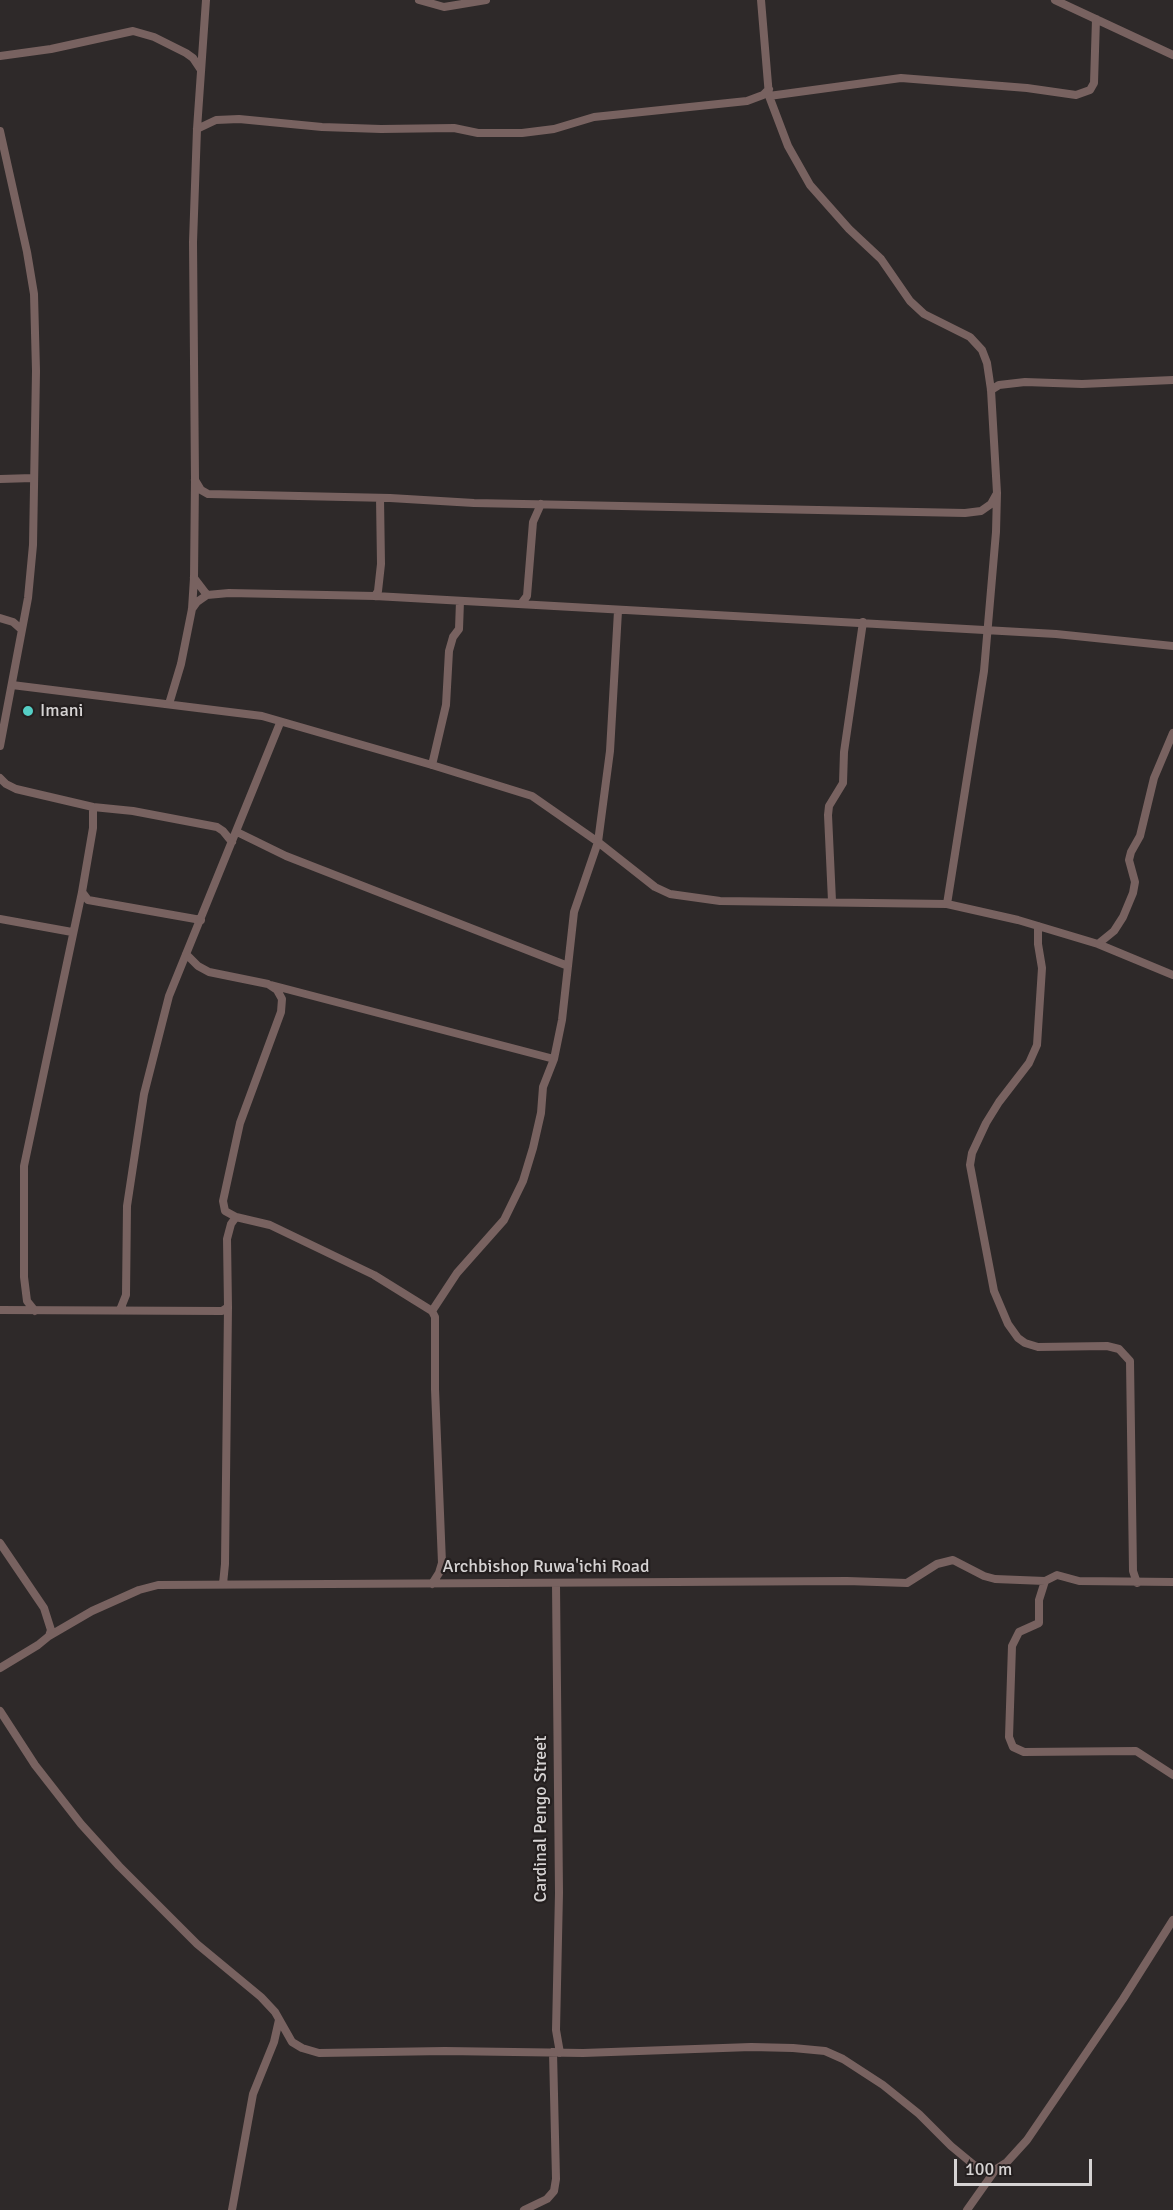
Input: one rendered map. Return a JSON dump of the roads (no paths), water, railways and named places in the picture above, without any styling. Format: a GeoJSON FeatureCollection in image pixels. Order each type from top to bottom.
{"type":"FeatureCollection","features":[{"type":"Feature","properties":{"kind":"street"},"geometry":{"type":"LineString","coordinates":[[169,704],[181,664],[192,609],[194,578],[193,242],[196,129],[206,0]]}},
{"type":"Feature","properties":{"kind":"street"},"geometry":{"type":"LineString","coordinates":[[419,0],[444,7],[486,0]]}},
{"type":"Feature","properties":{"kind":"street"},"geometry":{"type":"LineString","coordinates":[[761,0],[769,93],[788,146],[810,185],[849,229],[881,259],[910,301],[924,314],[970,337],[982,350],[987,363],[991,390],[997,493],[988,630],[984,670],[947,904]]}},
{"type":"Feature","properties":{"kind":"street"},"geometry":{"type":"LineString","coordinates":[[1077,0],[1080,10]]}},
{"type":"Feature","properties":{"kind":"street"},"geometry":{"type":"LineString","coordinates":[[1058,1],[1173,55]]}},
{"type":"Feature","properties":{"kind":"street"},"geometry":{"type":"LineString","coordinates":[[196,129],[216,120],[239,119],[334,127],[454,128],[478,133],[522,132],[554,129],[594,117],[747,100],[769,93],[901,78],[1027,88],[1076,95],[1089,90],[1094,83],[1096,19]]}},
{"type":"Feature","properties":{"kind":"street"},"geometry":{"type":"LineString","coordinates":[[0,56],[51,49],[133,31],[154,37],[186,53],[193,58],[201,70]]}},
{"type":"Feature","properties":{"kind":"street"},"geometry":{"type":"LineString","coordinates":[[0,131],[34,294],[36,370],[33,545],[28,598],[0,747]]}},
{"type":"Feature","properties":{"kind":"street"},"geometry":{"type":"LineString","coordinates":[[991,390],[999,385],[1025,382],[1082,384],[1173,380]]}},
{"type":"Feature","properties":{"kind":"street"},"geometry":{"type":"LineString","coordinates":[[0,479],[33,478]]}},
{"type":"Feature","properties":{"kind":"street"},"geometry":{"type":"LineString","coordinates":[[195,480],[201,490],[208,494],[965,513],[981,511],[991,504],[997,493]]}},
{"type":"Feature","properties":{"kind":"street"},"geometry":{"type":"LineString","coordinates":[[195,504],[208,494]]}},
{"type":"Feature","properties":{"kind":"street"},"geometry":{"type":"LineString","coordinates":[[375,596],[378,591],[381,564],[380,498]]}},
{"type":"Feature","properties":{"kind":"street"},"geometry":{"type":"LineString","coordinates":[[521,604],[527,596],[533,522],[541,504]]}},
{"type":"Feature","properties":{"kind":"street"},"geometry":{"type":"LineString","coordinates":[[194,578],[207,595]]}},
{"type":"Feature","properties":{"kind":"street"},"geometry":{"type":"LineString","coordinates":[[192,609],[207,595],[229,593],[375,596],[1056,634],[1173,646]]}},
{"type":"Feature","properties":{"kind":"street"},"geometry":{"type":"LineString","coordinates":[[432,765],[446,705],[448,651],[459,628],[460,601]]}},
{"type":"Feature","properties":{"kind":"street"},"geometry":{"type":"LineString","coordinates":[[432,1311],[457,1273],[504,1220],[523,1181],[541,1113],[543,1087],[554,1059],[562,1020],[574,912],[598,842],[610,751],[618,611]]}},
{"type":"Feature","properties":{"kind":"street"},"geometry":{"type":"LineString","coordinates":[[0,618],[13,622],[21,629]]}},
{"type":"Feature","properties":{"kind":"street"},"geometry":{"type":"LineString","coordinates":[[832,901],[829,806],[843,783],[844,752],[863,622]]}},
{"type":"Feature","properties":{"kind":"street"},"geometry":{"type":"LineString","coordinates":[[12,685],[110,699],[262,716],[532,796],[598,842],[655,886],[670,894],[720,901],[947,904],[1018,920],[1098,944],[1173,975]]}},
{"type":"Feature","properties":{"kind":"street"},"geometry":{"type":"LineString","coordinates":[[120,1310],[126,1295],[127,1206],[144,1094],[168,996],[280,723]]}},
{"type":"Feature","properties":{"kind":"street"},"geometry":{"type":"LineString","coordinates":[[1098,944],[1114,931],[1134,893],[1135,882],[1129,860],[1140,836],[1154,778],[1173,733]]}},
{"type":"Feature","properties":{"kind":"street"},"geometry":{"type":"LineString","coordinates":[[0,778],[16,789],[93,807],[217,827],[224,831],[232,842]]}},
{"type":"Feature","properties":{"kind":"street"},"geometry":{"type":"LineString","coordinates":[[35,1311],[27,1301],[24,1277],[24,1166],[81,892],[93,828],[93,807]]}},
{"type":"Feature","properties":{"kind":"street"},"geometry":{"type":"LineString","coordinates":[[237,832],[286,856],[568,966]]}},
{"type":"Feature","properties":{"kind":"street"},"geometry":{"type":"LineString","coordinates":[[81,892],[88,900],[95,903],[201,920]]}},
{"type":"Feature","properties":{"kind":"street"},"geometry":{"type":"LineString","coordinates":[[0,919],[72,932]]}},
{"type":"Feature","properties":{"kind":"street"},"geometry":{"type":"LineString","coordinates":[[1038,926],[1042,968],[1037,1045],[1029,1063],[999,1102],[986,1124],[972,1153],[970,1165],[994,1291],[1008,1324],[1018,1338],[1038,1347],[1107,1346],[1119,1349],[1130,1361],[1133,1571],[1137,1583]]}},
{"type":"Feature","properties":{"kind":"street"},"geometry":{"type":"LineString","coordinates":[[186,954],[198,966],[209,972],[268,984],[554,1059]]}},
{"type":"Feature","properties":{"kind":"street"},"geometry":{"type":"LineString","coordinates":[[268,984],[282,999],[281,1012],[240,1123],[223,1201],[225,1211],[236,1217],[270,1225],[374,1275],[432,1311],[436,1326],[435,1389],[442,1563],[432,1584]]}},
{"type":"Feature","properties":{"kind":"street"},"geometry":{"type":"LineString","coordinates":[[223,1584],[227,1239],[231,1224],[236,1217]]}},
{"type":"Feature","properties":{"kind":"street"},"geometry":{"type":"LineString","coordinates":[[0,1310],[153,1309],[214,1312],[228,1307]]}},
{"type":"Feature","properties":{"kind":"street"},"geometry":{"type":"LineString","coordinates":[[0,1543],[44,1608],[50,1623],[49,1636]]}},
{"type":"Feature","properties":{"kind":"street","name":"Archbishop Ruwa'ichi Road"},"geometry":{"type":"LineString","coordinates":[[0,1668],[92,1611],[139,1590],[159,1586],[847,1581],[907,1583],[937,1564],[953,1560],[984,1576],[995,1579],[1045,1581]]}},
{"type":"Feature","properties":{"kind":"street"},"geometry":{"type":"LineString","coordinates":[[1126,1583],[1133,1571]]}},
{"type":"Feature","properties":{"kind":"street"},"geometry":{"type":"LineString","coordinates":[[1173,1582],[1079,1581],[1057,1575],[1045,1581],[1039,1600],[1040,1623],[1019,1632],[1012,1646],[1009,1737],[1013,1747],[1024,1752],[1136,1751],[1173,1775]]}},
{"type":"Feature","properties":{"kind":"street","name":"Cardinal Pengo Street"},"geometry":{"type":"LineString","coordinates":[[525,2210],[547,2199],[554,2191],[556,2179],[559,1893],[556,1584]]}},
{"type":"Feature","properties":{"kind":"street"},"geometry":{"type":"LineString","coordinates":[[0,1711],[35,1765],[81,1824],[119,1866],[197,1944],[261,1997],[275,2012],[292,2042],[302,2048],[319,2053],[557,2052],[584,2054],[751,2047],[825,2051],[843,2059],[883,2085],[919,2114],[974,2165],[996,2169]]}},
{"type":"Feature","properties":{"kind":"street"},"geometry":{"type":"LineString","coordinates":[[967,2210],[996,2169],[1007,2162],[1027,2140],[1123,1999],[1173,1920]]}},
{"type":"Feature","properties":{"kind":"street"},"geometry":{"type":"LineString","coordinates":[[232,2210],[253,2094],[274,2042],[279,2020]]}},
{"type":"Feature","properties":{"kind":"place","name":"Imani"},"geometry":{"type":"Point","coordinates":[28,711]}}]}
